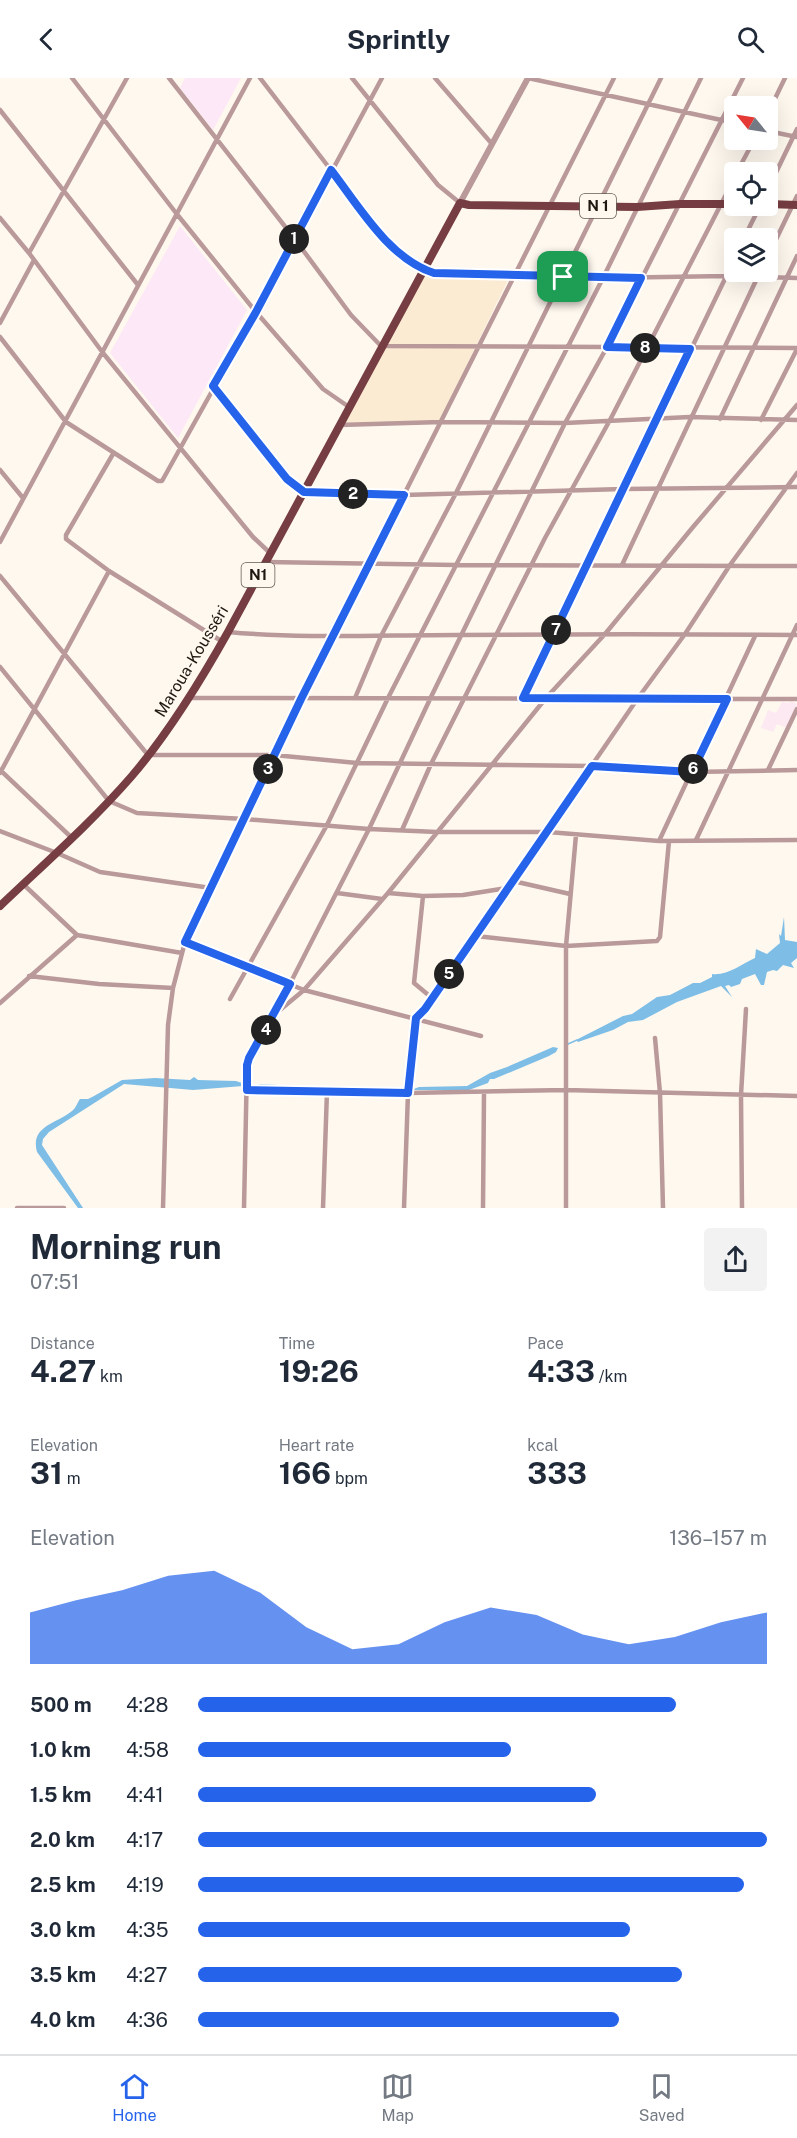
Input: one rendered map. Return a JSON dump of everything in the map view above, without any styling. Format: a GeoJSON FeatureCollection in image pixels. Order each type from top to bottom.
{"type":"FeatureCollection","features":[{"type":"Feature","properties":{"kind":"highway","name":"N 1"},"geometry":{"type":"LineString","coordinates":[[460,203],[637,207],[721,204]]}},
{"type":"Feature","properties":{"kind":"highway","name":"Maroua-Kousséri"},"geometry":{"type":"LineString","coordinates":[[0,906],[109,801],[148,755],[189,698],[223,642],[460,203]]}},
{"type":"Feature","properties":{"kind":"highway"},"geometry":{"type":"LineString","coordinates":[[778,204],[795,205]]}},
{"type":"Feature","properties":{"kind":"street"},"geometry":{"type":"LineString","coordinates":[[72,78],[256,312],[323,389],[349,407]]}},
{"type":"Feature","properties":{"kind":"street"},"geometry":{"type":"LineString","coordinates":[[29,254],[127,78]]}},
{"type":"Feature","properties":{"kind":"street"},"geometry":{"type":"LineString","coordinates":[[169,78],[351,315],[381,346],[797,349],[761,420]]}},
{"type":"Feature","properties":{"kind":"street"},"geometry":{"type":"LineString","coordinates":[[0,542],[250,78]]}},
{"type":"Feature","properties":{"kind":"street"},"geometry":{"type":"LineString","coordinates":[[260,78],[381,235],[404,259],[424,270],[434,273],[603,278],[724,276]]}},
{"type":"Feature","properties":{"kind":"street"},"geometry":{"type":"LineString","coordinates":[[352,78],[438,185],[460,203],[525,79],[723,120]]}},
{"type":"Feature","properties":{"kind":"street"},"geometry":{"type":"LineString","coordinates":[[0,337],[66,422],[113,454],[161,482],[164,480],[382,78]]}},
{"type":"Feature","properties":{"kind":"street"},"geometry":{"type":"LineString","coordinates":[[435,78],[492,144]]}},
{"type":"Feature","properties":{"kind":"street"},"geometry":{"type":"LineString","coordinates":[[164,1208],[168,1025],[173,988],[185,942],[301,699],[614,78]]}},
{"type":"Feature","properties":{"kind":"street"},"geometry":{"type":"LineString","coordinates":[[355,698],[381,636],[456,493],[661,78]]}},
{"type":"Feature","properties":{"kind":"street"},"geometry":{"type":"LineString","coordinates":[[230,999],[327,825],[388,698],[603,278],[701,78]]}},
{"type":"Feature","properties":{"kind":"street"},"geometry":{"type":"LineString","coordinates":[[244,1208],[249,1058],[274,1015],[337,893],[430,697],[565,423],[607,347],[743,78]]}},
{"type":"Feature","properties":{"kind":"street"},"geometry":{"type":"LineString","coordinates":[[776,96],[785,78]]}},
{"type":"Feature","properties":{"kind":"street"},"geometry":{"type":"LineString","coordinates":[[0,110],[138,285]]}},
{"type":"Feature","properties":{"kind":"street"},"geometry":{"type":"LineString","coordinates":[[778,170],[797,129]]}},
{"type":"Feature","properties":{"kind":"street"},"geometry":{"type":"LineString","coordinates":[[778,133],[795,137]]}},
{"type":"Feature","properties":{"kind":"street"},"geometry":{"type":"LineString","coordinates":[[778,237],[795,205],[797,196]]}},
{"type":"Feature","properties":{"kind":"street"},"geometry":{"type":"LineString","coordinates":[[402,830],[431,764],[464,698],[724,198]]}},
{"type":"Feature","properties":{"kind":"street"},"geometry":{"type":"LineString","coordinates":[[0,218],[103,353],[268,557],[370,564],[797,566]]}},
{"type":"Feature","properties":{"kind":"street"},"geometry":{"type":"LineString","coordinates":[[720,419],[797,256]]}},
{"type":"Feature","properties":{"kind":"street"},"geometry":{"type":"LineString","coordinates":[[0,323],[34,260]]}},
{"type":"Feature","properties":{"kind":"street"},"geometry":{"type":"LineString","coordinates":[[778,277],[797,278]]}},
{"type":"Feature","properties":{"kind":"street"},"geometry":{"type":"LineString","coordinates":[[523,698],[724,280]]}},
{"type":"Feature","properties":{"kind":"street"},"geometry":{"type":"LineString","coordinates":[[622,565],[755,282]]}},
{"type":"Feature","properties":{"kind":"street"},"geometry":{"type":"LineString","coordinates":[[213,386],[287,479],[304,492],[404,495],[659,488],[797,487]]}},
{"type":"Feature","properties":{"kind":"street"},"geometry":{"type":"LineString","coordinates":[[274,1015],[304,990],[388,893],[546,698],[605,633],[797,405]]}},
{"type":"Feature","properties":{"kind":"street"},"geometry":{"type":"LineString","coordinates":[[339,425],[441,422],[565,423],[690,417],[797,420]]}},
{"type":"Feature","properties":{"kind":"street"},"geometry":{"type":"LineString","coordinates":[[113,454],[65,537],[68,542],[109,571],[223,642]]}},
{"type":"Feature","properties":{"kind":"street"},"geometry":{"type":"LineString","coordinates":[[0,470],[23,498]]}},
{"type":"Feature","properties":{"kind":"street"},"geometry":{"type":"LineString","coordinates":[[404,1208],[408,1093],[416,1018],[425,1009],[638,698],[685,634],[730,565],[797,473]]}},
{"type":"Feature","properties":{"kind":"street"},"geometry":{"type":"LineString","coordinates":[[72,838],[0,771],[109,571]]}},
{"type":"Feature","properties":{"kind":"street"},"geometry":{"type":"LineString","coordinates":[[0,576],[148,755],[274,755],[357,763],[592,766],[692,772],[797,770]]}},
{"type":"Feature","properties":{"kind":"street"},"geometry":{"type":"LineString","coordinates":[[696,840],[797,625]]}},
{"type":"Feature","properties":{"kind":"street"},"geometry":{"type":"LineString","coordinates":[[228,632],[259,635],[333,636],[605,633],[794,635]]}},
{"type":"Feature","properties":{"kind":"street"},"geometry":{"type":"LineString","coordinates":[[658,841],[755,636]]}},
{"type":"Feature","properties":{"kind":"street"},"geometry":{"type":"LineString","coordinates":[[0,667],[109,801],[137,813],[437,832],[548,832],[658,841],[797,840]]}},
{"type":"Feature","properties":{"kind":"street"},"geometry":{"type":"LineString","coordinates":[[189,698],[797,699]]}},
{"type":"Feature","properties":{"kind":"street"},"geometry":{"type":"LineString","coordinates":[[768,770],[797,709]]}},
{"type":"Feature","properties":{"kind":"street"},"geometry":{"type":"LineString","coordinates":[[0,831],[100,872],[211,888]]}},
{"type":"Feature","properties":{"kind":"street"},"geometry":{"type":"LineString","coordinates":[[566,1208],[566,946],[576,834]]}},
{"type":"Feature","properties":{"kind":"street"},"geometry":{"type":"LineString","coordinates":[[476,936],[566,946],[657,941],[660,937],[669,841]]}},
{"type":"Feature","properties":{"kind":"street"},"geometry":{"type":"LineString","coordinates":[[513,881],[570,894]]}},
{"type":"Feature","properties":{"kind":"street"},"geometry":{"type":"LineString","coordinates":[[23,884],[76,935],[182,953]]}},
{"type":"Feature","properties":{"kind":"street"},"geometry":{"type":"LineString","coordinates":[[388,893],[423,896],[471,895],[507,888]]}},
{"type":"Feature","properties":{"kind":"street"},"geometry":{"type":"LineString","coordinates":[[337,893],[382,899]]}},
{"type":"Feature","properties":{"kind":"street"},"geometry":{"type":"LineString","coordinates":[[423,896],[414,983],[432,998]]}},
{"type":"Feature","properties":{"kind":"street"},"geometry":{"type":"LineString","coordinates":[[0,1003],[76,935]]}},
{"type":"Feature","properties":{"kind":"street"},"geometry":{"type":"LineString","coordinates":[[185,942],[304,990],[481,1036]]}},
{"type":"Feature","properties":{"kind":"street"},"geometry":{"type":"LineString","coordinates":[[29,976],[99,984],[173,988]]}},
{"type":"Feature","properties":{"kind":"street"},"geometry":{"type":"LineString","coordinates":[[742,1208],[741,1095],[746,1009]]}},
{"type":"Feature","properties":{"kind":"street"},"geometry":{"type":"LineString","coordinates":[[656,1038],[663,1208]]}},
{"type":"Feature","properties":{"kind":"street"},"geometry":{"type":"LineString","coordinates":[[247,1089],[408,1093],[566,1090],[797,1096]]}},
{"type":"Feature","properties":{"kind":"street"},"geometry":{"type":"LineString","coordinates":[[324,1208],[327,1091]]}},
{"type":"Feature","properties":{"kind":"street"},"geometry":{"type":"LineString","coordinates":[[483,1208],[484,1093]]}},
{"type":"Feature","properties":{"kind":"street"},"geometry":{"type":"LineString","coordinates":[[17,1208],[64,1208]]}},
{"type":"Feature","properties":{"kind":"shaded area"},"geometry":{"type":"Polygon","coordinates":[[[185,78],[241,78],[213,130],[180,88],[185,78]]]}},
{"type":"Feature","properties":{"kind":"shaded area"},"geometry":{"type":"Polygon","coordinates":[[[180,226],[247,310],[178,438],[110,353],[180,226]]]}},
{"type":"Feature","properties":{"kind":"shaded area"},"geometry":{"type":"Polygon","coordinates":[[[423,276],[508,280],[438,424],[342,425],[423,276]]]}},
{"type":"Feature","properties":{"kind":"shaded area"},"geometry":{"type":"Polygon","coordinates":[[[791,701],[797,704],[787,728],[777,724],[773,732],[761,728],[768,710],[776,713],[782,702],[791,701]]]}},
{"type":"Feature","properties":{"kind":"water"},"geometry":{"type":"Polygon","coordinates":[[[784,917],[785,940],[797,942],[797,958],[791,963],[794,968],[783,965],[777,971],[767,972],[764,985],[761,985],[755,974],[742,979],[740,984],[725,986],[732,997],[721,986],[677,1002],[643,1020],[628,1022],[613,1030],[578,1042],[576,1040],[623,1016],[632,1014],[657,997],[670,995],[693,983],[700,983],[712,977],[712,974],[734,969],[755,958],[756,949],[767,954],[780,943],[779,934],[781,936],[784,917]]]}},
{"type":"Feature","properties":{"kind":"water"},"geometry":{"type":"Polygon","coordinates":[[[553,1047],[558,1048],[549,1056],[490,1079],[488,1083],[469,1090],[411,1090],[419,1087],[467,1086],[490,1073],[553,1047]]]}},
{"type":"Feature","properties":{"kind":"water"},"geometry":{"type":"Polygon","coordinates":[[[194,1077],[198,1080],[236,1081],[242,1083],[243,1086],[193,1090],[124,1084],[49,1132],[43,1139],[42,1145],[83,1208],[78,1208],[37,1152],[37,1136],[41,1131],[72,1111],[80,1099],[88,1099],[122,1080],[155,1078],[190,1080],[194,1077]]]}},
{"type":"Feature","properties":{"kind":"water"},"geometry":{"type":"Polygon","coordinates":[[[260,1084],[313,1087],[317,1089],[255,1087],[260,1084]]]}},
{"type":"Feature","properties":{"kind":"waterway"},"geometry":{"type":"LineString","coordinates":[[568,1044],[577,1040]]}},
{"type":"Feature","properties":{"kind":"waterway"},"geometry":{"type":"LineString","coordinates":[[314,1088],[333,1089]]}},
{"type":"Feature","properties":{"kind":"route"},"geometry":{"type":"LineString","coordinates":[[331,170],[381,235],[404,259],[424,270],[434,273],[563,277],[641,278],[607,347],[690,349],[523,698],[727,699],[692,772],[592,766],[476,936],[425,1009],[416,1018],[408,1093],[247,1090],[249,1058],[290,984],[185,942],[301,699],[404,495],[304,492],[287,479],[213,386],[256,312],[331,170]]}}]}
